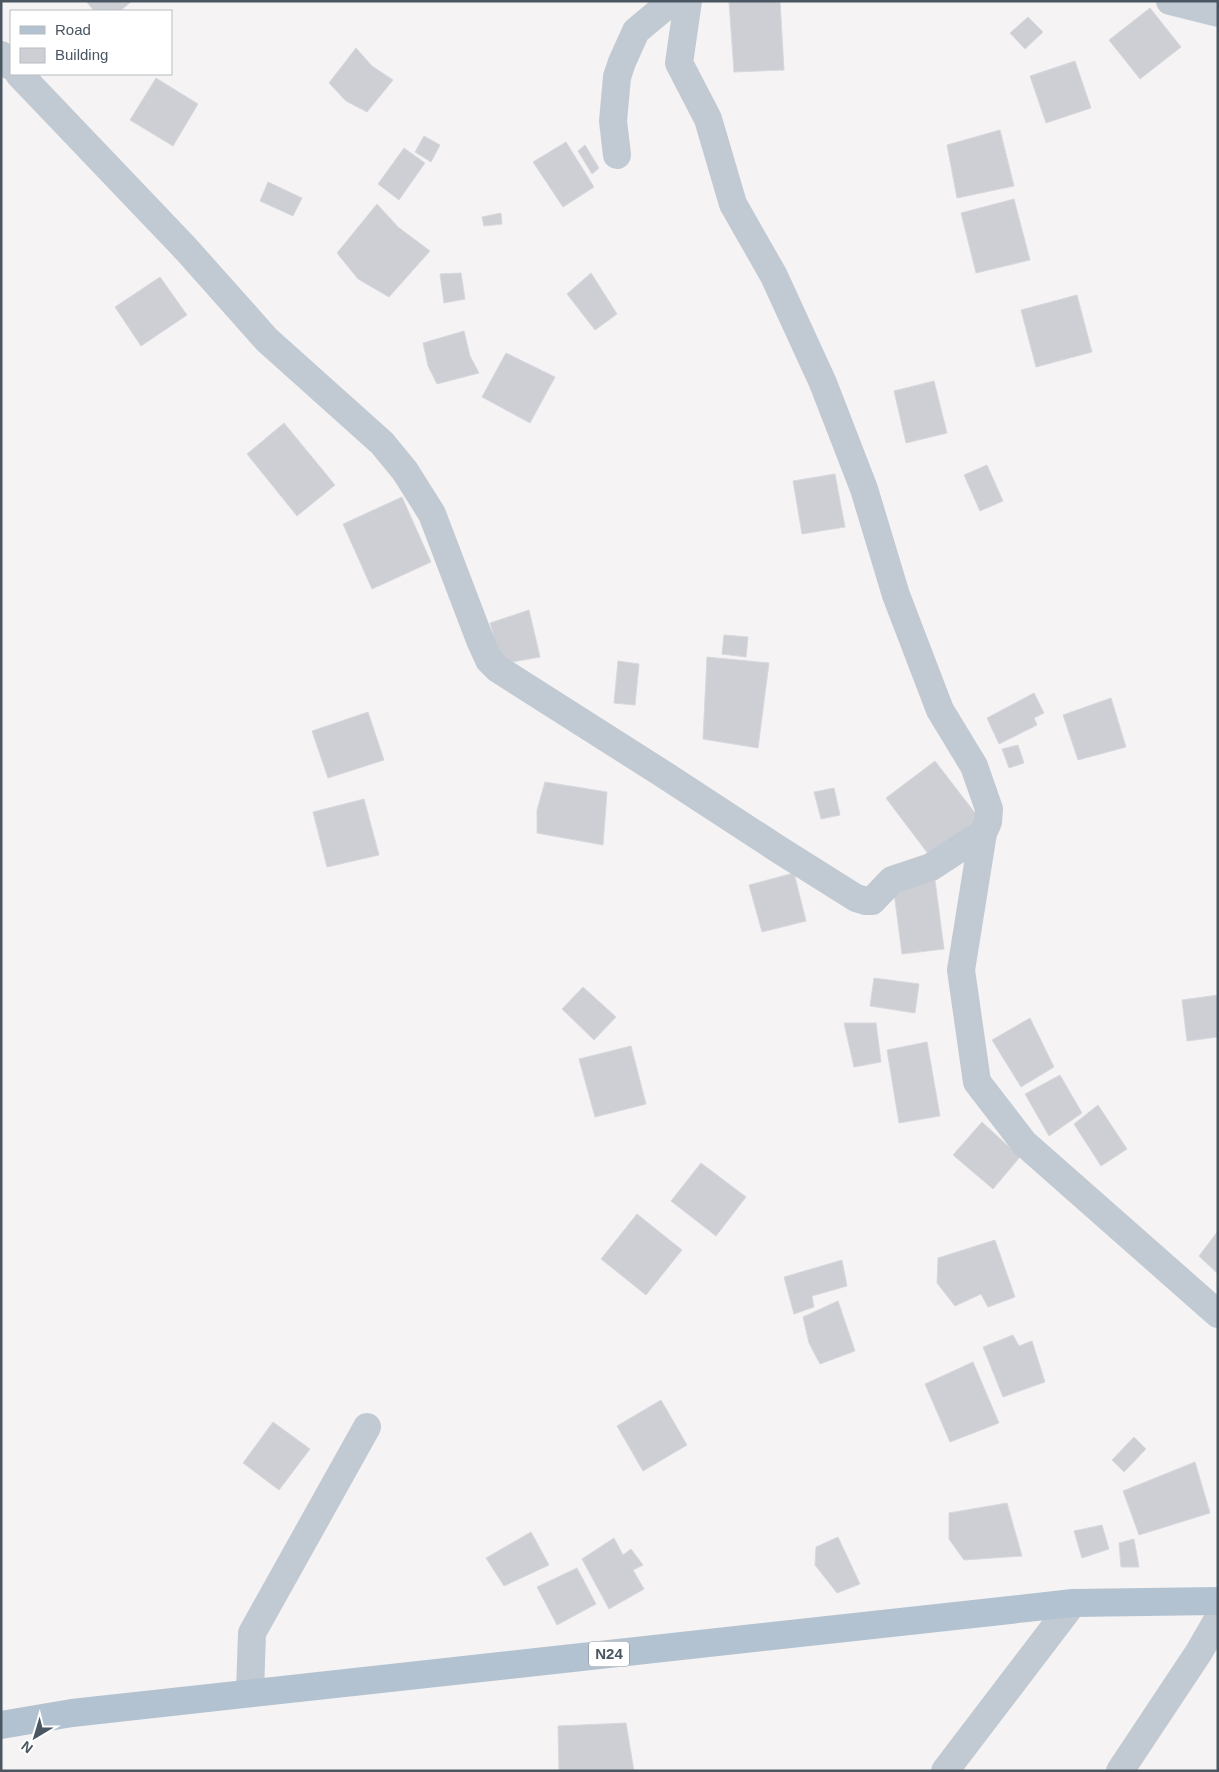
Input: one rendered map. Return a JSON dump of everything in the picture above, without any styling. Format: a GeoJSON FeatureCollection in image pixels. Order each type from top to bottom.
{"type":"FeatureCollection","features":[{"type":"Feature","properties":{"kind":"main road","name":"N24"},"geometry":{"type":"LineString","coordinates":[[1,1725],[72,1713],[1074,1603],[1218,1601]]}},
{"type":"Feature","properties":{"kind":"street"},"geometry":{"type":"LineString","coordinates":[[617,156],[613,121],[617,77],[622,62],[636,31],[672,1]]}},
{"type":"Feature","properties":{"kind":"street"},"geometry":{"type":"LineString","coordinates":[[688,1],[679,63],[708,119],[732,204],[774,276],[823,383],[864,489],[896,595],[940,710],[974,766],[989,809],[988,822],[983,833],[961,970],[977,1082],[1024,1143],[1218,1314]]}},
{"type":"Feature","properties":{"kind":"street"},"geometry":{"type":"LineString","coordinates":[[1170,1],[1218,12]]}},
{"type":"Feature","properties":{"kind":"street"},"geometry":{"type":"LineString","coordinates":[[1,56],[10,65]]}},
{"type":"Feature","properties":{"kind":"street"},"geometry":{"type":"LineString","coordinates":[[20,75],[186,249],[267,340],[382,443],[405,471],[432,514],[480,640],[489,660],[498,669],[778,850],[856,898],[872,901],[892,880],[931,866],[983,833]]}},
{"type":"Feature","properties":{"kind":"street"},"geometry":{"type":"LineString","coordinates":[[250,1693],[252,1633],[367,1427]]}},
{"type":"Feature","properties":{"kind":"street"},"geometry":{"type":"LineString","coordinates":[[945,1771],[1074,1603]]}},
{"type":"Feature","properties":{"kind":"street"},"geometry":{"type":"LineString","coordinates":[[1120,1771],[1199,1652],[1218,1619]]}},
{"type":"Feature","properties":{"kind":"building"},"geometry":{"type":"Polygon","coordinates":[[[86,1],[132,1],[121,10],[93,10],[86,1]]]}},
{"type":"Feature","properties":{"kind":"building"},"geometry":{"type":"Polygon","coordinates":[[[729,1],[780,1],[784,70],[734,72],[729,1]]]}},
{"type":"Feature","properties":{"kind":"building"},"geometry":{"type":"Polygon","coordinates":[[[1150,8],[1181,47],[1140,79],[1109,40],[1150,8]]]}},
{"type":"Feature","properties":{"kind":"building"},"geometry":{"type":"Polygon","coordinates":[[[1028,17],[1043,32],[1025,49],[1010,33],[1028,17]]]}},
{"type":"Feature","properties":{"kind":"building"},"geometry":{"type":"Polygon","coordinates":[[[356,48],[372,66],[393,80],[367,112],[346,101],[329,83],[356,48]]]}},
{"type":"Feature","properties":{"kind":"building"},"geometry":{"type":"Polygon","coordinates":[[[1075,61],[1091,108],[1046,123],[1030,76],[1075,61]]]}},
{"type":"Feature","properties":{"kind":"building"},"geometry":{"type":"Polygon","coordinates":[[[156,78],[198,104],[173,146],[130,120],[156,78]]]}},
{"type":"Feature","properties":{"kind":"building"},"geometry":{"type":"Polygon","coordinates":[[[1000,130],[1014,186],[957,198],[947,145],[1000,130]]]}},
{"type":"Feature","properties":{"kind":"building"},"geometry":{"type":"Polygon","coordinates":[[[424,136],[440,145],[431,162],[415,152],[424,136]]]}},
{"type":"Feature","properties":{"kind":"building"},"geometry":{"type":"Polygon","coordinates":[[[566,142],[594,187],[563,207],[533,162],[566,142]]]}},
{"type":"Feature","properties":{"kind":"building"},"geometry":{"type":"Polygon","coordinates":[[[585,145],[599,168],[592,174],[578,151],[585,145]]]}},
{"type":"Feature","properties":{"kind":"building"},"geometry":{"type":"Polygon","coordinates":[[[404,148],[425,163],[399,200],[378,184],[404,148]]]}},
{"type":"Feature","properties":{"kind":"building"},"geometry":{"type":"Polygon","coordinates":[[[268,182],[302,198],[293,216],[260,201],[268,182]]]}},
{"type":"Feature","properties":{"kind":"building"},"geometry":{"type":"Polygon","coordinates":[[[1014,199],[1030,260],[976,273],[961,213],[1014,199]]]}},
{"type":"Feature","properties":{"kind":"building"},"geometry":{"type":"Polygon","coordinates":[[[377,204],[398,227],[430,251],[389,297],[358,279],[337,253],[377,204]]]}},
{"type":"Feature","properties":{"kind":"building"},"geometry":{"type":"Polygon","coordinates":[[[501,213],[502,224],[484,226],[482,217],[501,213]]]}},
{"type":"Feature","properties":{"kind":"building"},"geometry":{"type":"Polygon","coordinates":[[[461,273],[465,299],[444,303],[440,274],[461,273]]]}},
{"type":"Feature","properties":{"kind":"building"},"geometry":{"type":"Polygon","coordinates":[[[591,273],[617,314],[595,330],[567,294],[591,273]]]}},
{"type":"Feature","properties":{"kind":"building"},"geometry":{"type":"Polygon","coordinates":[[[160,277],[187,315],[141,346],[115,307],[160,277]]]}},
{"type":"Feature","properties":{"kind":"building"},"geometry":{"type":"Polygon","coordinates":[[[1077,295],[1092,352],[1036,367],[1021,310],[1077,295]]]}},
{"type":"Feature","properties":{"kind":"building"},"geometry":{"type":"Polygon","coordinates":[[[464,331],[470,356],[479,373],[437,384],[428,366],[423,343],[464,331]]]}},
{"type":"Feature","properties":{"kind":"building"},"geometry":{"type":"Polygon","coordinates":[[[506,353],[555,377],[530,423],[482,397],[506,353]]]}},
{"type":"Feature","properties":{"kind":"building"},"geometry":{"type":"Polygon","coordinates":[[[934,381],[947,433],[906,443],[894,391],[934,381]]]}},
{"type":"Feature","properties":{"kind":"building"},"geometry":{"type":"Polygon","coordinates":[[[284,423],[335,485],[297,516],[247,454],[284,423]]]}},
{"type":"Feature","properties":{"kind":"building"},"geometry":{"type":"Polygon","coordinates":[[[987,465],[1003,501],[980,511],[964,475],[987,465]]]}},
{"type":"Feature","properties":{"kind":"building"},"geometry":{"type":"Polygon","coordinates":[[[835,474],[845,527],[802,534],[793,481],[835,474]]]}},
{"type":"Feature","properties":{"kind":"building"},"geometry":{"type":"Polygon","coordinates":[[[402,497],[431,562],[372,589],[343,524],[402,497]]]}},
{"type":"Feature","properties":{"kind":"building"},"geometry":{"type":"Polygon","coordinates":[[[529,610],[540,657],[501,664],[490,623],[529,610]]]}},
{"type":"Feature","properties":{"kind":"building"},"geometry":{"type":"Polygon","coordinates":[[[724,635],[748,637],[746,657],[722,654],[724,635]]]}},
{"type":"Feature","properties":{"kind":"building"},"geometry":{"type":"Polygon","coordinates":[[[707,657],[769,663],[758,748],[703,739],[707,657]]]}},
{"type":"Feature","properties":{"kind":"building"},"geometry":{"type":"Polygon","coordinates":[[[618,661],[639,664],[635,705],[614,703],[618,661]]]}},
{"type":"Feature","properties":{"kind":"building"},"geometry":{"type":"Polygon","coordinates":[[[1034,693],[1044,713],[1034,718],[1037,725],[999,744],[987,718],[1034,693]]]}},
{"type":"Feature","properties":{"kind":"building"},"geometry":{"type":"Polygon","coordinates":[[[1111,698],[1126,747],[1078,760],[1063,715],[1111,698]]]}},
{"type":"Feature","properties":{"kind":"building"},"geometry":{"type":"Polygon","coordinates":[[[368,712],[384,760],[328,778],[312,731],[368,712]]]}},
{"type":"Feature","properties":{"kind":"building"},"geometry":{"type":"Polygon","coordinates":[[[1018,745],[1024,763],[1009,768],[1002,749],[1018,745]]]}},
{"type":"Feature","properties":{"kind":"building"},"geometry":{"type":"Polygon","coordinates":[[[935,761],[982,822],[932,859],[886,798],[935,761]]]}},
{"type":"Feature","properties":{"kind":"building"},"geometry":{"type":"Polygon","coordinates":[[[545,782],[607,792],[603,845],[537,833],[537,810],[545,782]]]}},
{"type":"Feature","properties":{"kind":"building"},"geometry":{"type":"Polygon","coordinates":[[[834,788],[840,815],[821,819],[814,792],[834,788]]]}},
{"type":"Feature","properties":{"kind":"building"},"geometry":{"type":"Polygon","coordinates":[[[364,799],[379,855],[327,867],[313,812],[364,799]]]}},
{"type":"Feature","properties":{"kind":"building"},"geometry":{"type":"Polygon","coordinates":[[[794,873],[806,921],[762,932],[749,885],[794,873]]]}},
{"type":"Feature","properties":{"kind":"building"},"geometry":{"type":"Polygon","coordinates":[[[935,880],[944,949],[902,954],[893,885],[935,880]]]}},
{"type":"Feature","properties":{"kind":"building"},"geometry":{"type":"Polygon","coordinates":[[[874,978],[919,984],[915,1013],[870,1006],[874,978]]]}},
{"type":"Feature","properties":{"kind":"building"},"geometry":{"type":"Polygon","coordinates":[[[583,987],[616,1017],[594,1040],[562,1009],[583,987]]]}},
{"type":"Feature","properties":{"kind":"building"},"geometry":{"type":"Polygon","coordinates":[[[1218,995],[1218,1037],[1187,1041],[1182,1000],[1218,995]]]}},
{"type":"Feature","properties":{"kind":"building"},"geometry":{"type":"Polygon","coordinates":[[[1030,1018],[1054,1067],[1021,1087],[992,1040],[1030,1018]]]}},
{"type":"Feature","properties":{"kind":"building"},"geometry":{"type":"Polygon","coordinates":[[[844,1023],[876,1023],[881,1062],[854,1067],[844,1023]]]}},
{"type":"Feature","properties":{"kind":"building"},"geometry":{"type":"Polygon","coordinates":[[[927,1042],[940,1116],[899,1123],[887,1050],[927,1042]]]}},
{"type":"Feature","properties":{"kind":"building"},"geometry":{"type":"Polygon","coordinates":[[[631,1046],[646,1104],[595,1117],[579,1059],[631,1046]]]}},
{"type":"Feature","properties":{"kind":"building"},"geometry":{"type":"Polygon","coordinates":[[[1060,1075],[1082,1113],[1049,1136],[1025,1094],[1060,1075]]]}},
{"type":"Feature","properties":{"kind":"building"},"geometry":{"type":"Polygon","coordinates":[[[1098,1105],[1127,1149],[1101,1166],[1074,1124],[1098,1105]]]}},
{"type":"Feature","properties":{"kind":"building"},"geometry":{"type":"Polygon","coordinates":[[[982,1122],[1020,1157],[993,1189],[953,1155],[982,1122]]]}},
{"type":"Feature","properties":{"kind":"building"},"geometry":{"type":"Polygon","coordinates":[[[701,1163],[746,1197],[716,1236],[671,1201],[701,1163]]]}},
{"type":"Feature","properties":{"kind":"building"},"geometry":{"type":"Polygon","coordinates":[[[637,1214],[682,1250],[646,1295],[601,1259],[637,1214]]]}},
{"type":"Feature","properties":{"kind":"building"},"geometry":{"type":"Polygon","coordinates":[[[1218,1231],[1218,1274],[1199,1256],[1218,1231]]]}},
{"type":"Feature","properties":{"kind":"building"},"geometry":{"type":"Polygon","coordinates":[[[995,1240],[1015,1297],[988,1307],[981,1294],[955,1306],[937,1283],[938,1258],[995,1240]]]}},
{"type":"Feature","properties":{"kind":"building"},"geometry":{"type":"Polygon","coordinates":[[[842,1260],[847,1286],[812,1296],[814,1307],[794,1314],[784,1277],[842,1260]]]}},
{"type":"Feature","properties":{"kind":"building"},"geometry":{"type":"Polygon","coordinates":[[[838,1301],[855,1351],[820,1364],[809,1343],[803,1317],[838,1301]]]}},
{"type":"Feature","properties":{"kind":"building"},"geometry":{"type":"Polygon","coordinates":[[[1013,1335],[1019,1346],[1032,1341],[1045,1382],[1003,1397],[983,1347],[1013,1335]]]}},
{"type":"Feature","properties":{"kind":"building"},"geometry":{"type":"Polygon","coordinates":[[[973,1362],[999,1423],[950,1442],[925,1384],[973,1362]]]}},
{"type":"Feature","properties":{"kind":"building"},"geometry":{"type":"Polygon","coordinates":[[[661,1400],[687,1445],[643,1471],[617,1426],[661,1400]]]}},
{"type":"Feature","properties":{"kind":"building"},"geometry":{"type":"Polygon","coordinates":[[[273,1422],[310,1449],[279,1490],[243,1463],[273,1422]]]}},
{"type":"Feature","properties":{"kind":"building"},"geometry":{"type":"Polygon","coordinates":[[[1134,1437],[1146,1449],[1124,1472],[1112,1460],[1134,1437]]]}},
{"type":"Feature","properties":{"kind":"building"},"geometry":{"type":"Polygon","coordinates":[[[1195,1462],[1210,1513],[1139,1535],[1123,1491],[1195,1462]]]}},
{"type":"Feature","properties":{"kind":"building"},"geometry":{"type":"Polygon","coordinates":[[[1007,1503],[1022,1556],[964,1560],[949,1539],[949,1513],[1007,1503]]]}},
{"type":"Feature","properties":{"kind":"building"},"geometry":{"type":"Polygon","coordinates":[[[1102,1525],[1109,1549],[1082,1558],[1074,1531],[1102,1525]]]}},
{"type":"Feature","properties":{"kind":"building"},"geometry":{"type":"Polygon","coordinates":[[[531,1532],[549,1565],[504,1586],[486,1558],[531,1532]]]}},
{"type":"Feature","properties":{"kind":"building"},"geometry":{"type":"Polygon","coordinates":[[[838,1537],[860,1584],[837,1593],[815,1565],[816,1547],[838,1537]]]}},
{"type":"Feature","properties":{"kind":"building"},"geometry":{"type":"Polygon","coordinates":[[[614,1538],[623,1555],[631,1549],[643,1565],[633,1570],[644,1589],[609,1609],[582,1559],[614,1538]]]}},
{"type":"Feature","properties":{"kind":"building"},"geometry":{"type":"Polygon","coordinates":[[[1134,1539],[1139,1567],[1121,1567],[1119,1543],[1134,1539]]]}},
{"type":"Feature","properties":{"kind":"building"},"geometry":{"type":"Polygon","coordinates":[[[577,1568],[596,1604],[557,1625],[537,1587],[577,1568]]]}},
{"type":"Feature","properties":{"kind":"building"},"geometry":{"type":"Polygon","coordinates":[[[626,1723],[634,1771],[559,1771],[558,1726],[626,1723]]]}}]}
